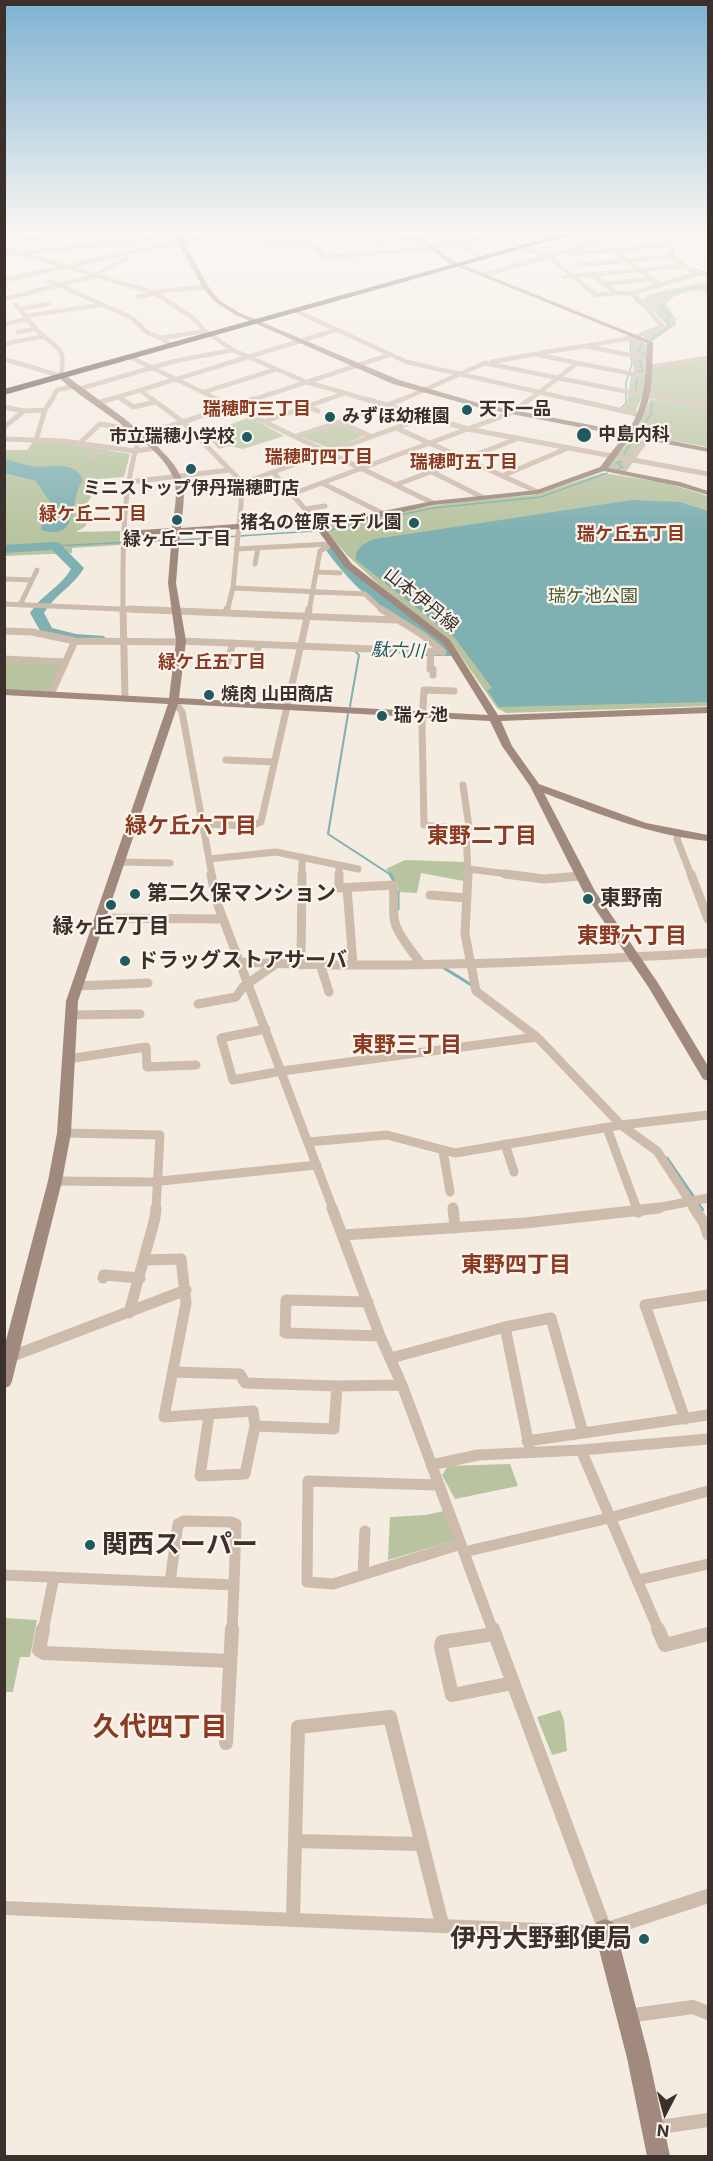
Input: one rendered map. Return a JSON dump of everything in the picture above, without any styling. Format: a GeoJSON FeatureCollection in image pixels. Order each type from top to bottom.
{"type":"FeatureCollection","features":[{"type":"Feature","properties":{"kind":"highway"},"geometry":{"type":"LineString","coordinates":[[4,392],[130,357],[202,334]]}},
{"type":"Feature","properties":{"kind":"street"},"geometry":{"type":"LineString","coordinates":[[19,334],[23,339]]}},
{"type":"Feature","properties":{"kind":"street"},"geometry":{"type":"LineString","coordinates":[[42,334],[62,349],[64,360],[61,376]]}},
{"type":"Feature","properties":{"kind":"street"},"geometry":{"type":"LineString","coordinates":[[150,334],[170,345]]}},
{"type":"Feature","properties":{"kind":"street"},"geometry":{"type":"LineString","coordinates":[[161,338],[193,334]]}},
{"type":"Feature","properties":{"kind":"street"},"geometry":{"type":"LineString","coordinates":[[210,334],[233,350],[306,382],[468,429],[708,474]]}},
{"type":"Feature","properties":{"kind":"street"},"geometry":{"type":"LineString","coordinates":[[282,334],[355,366],[425,391],[511,413],[708,450]]}},
{"type":"Feature","properties":{"kind":"street"},"geometry":{"type":"LineString","coordinates":[[97,403],[323,334]]}},
{"type":"Feature","properties":{"kind":"street"},"geometry":{"type":"LineString","coordinates":[[344,334],[407,362],[459,376],[641,415]]}},
{"type":"Feature","properties":{"kind":"street"},"geometry":{"type":"LineString","coordinates":[[603,469],[629,436],[641,415],[647,397],[650,342],[631,334]]}},
{"type":"Feature","properties":{"kind":"street"},"geometry":{"type":"LineString","coordinates":[[297,436],[425,391],[485,363],[641,334]]}},
{"type":"Feature","properties":{"kind":"street"},"geometry":{"type":"LineString","coordinates":[[4,344],[44,336]]}},
{"type":"Feature","properties":{"kind":"street"},"geometry":{"type":"LineString","coordinates":[[585,346],[649,363],[708,358]]}},
{"type":"Feature","properties":{"kind":"street"},"geometry":{"type":"LineString","coordinates":[[36,440],[45,410],[57,390],[77,388],[153,367],[233,350]]}},
{"type":"Feature","properties":{"kind":"street"},"geometry":{"type":"LineString","coordinates":[[535,354],[648,377]]}},
{"type":"Feature","properties":{"kind":"street"},"geometry":{"type":"LineString","coordinates":[[140,436],[389,355]]}},
{"type":"Feature","properties":{"kind":"street"},"geometry":{"type":"LineString","coordinates":[[130,357],[398,484],[433,503]]}},
{"type":"Feature","properties":{"kind":"street"},"geometry":{"type":"LineString","coordinates":[[4,359],[61,376],[156,448],[177,476],[180,488],[172,583],[181,641],[174,701],[77,986],[70,1015],[64,1133],[55,1181],[4,1381]]}},
{"type":"Feature","properties":{"kind":"street"},"geometry":{"type":"LineString","coordinates":[[485,363],[647,397],[708,407]]}},
{"type":"Feature","properties":{"kind":"street"},"geometry":{"type":"LineString","coordinates":[[292,494],[511,413],[578,363]]}},
{"type":"Feature","properties":{"kind":"street"},"geometry":{"type":"LineString","coordinates":[[204,392],[277,369]]}},
{"type":"Feature","properties":{"kind":"street"},"geometry":{"type":"LineString","coordinates":[[249,373],[255,376]]}},
{"type":"Feature","properties":{"kind":"street"},"geometry":{"type":"LineString","coordinates":[[590,390],[595,391],[601,387]]}},
{"type":"Feature","properties":{"kind":"street"},"geometry":{"type":"LineString","coordinates":[[140,390],[183,422],[243,483]]}},
{"type":"Feature","properties":{"kind":"street"},"geometry":{"type":"LineString","coordinates":[[266,421],[345,393]]}},
{"type":"Feature","properties":{"kind":"street"},"geometry":{"type":"LineString","coordinates":[[118,397],[133,407],[156,402]]}},
{"type":"Feature","properties":{"kind":"street"},"geometry":{"type":"LineString","coordinates":[[298,402],[318,411]]}},
{"type":"Feature","properties":{"kind":"street"},"geometry":{"type":"LineString","coordinates":[[609,408],[615,402]]}},
{"type":"Feature","properties":{"kind":"street"},"geometry":{"type":"LineString","coordinates":[[4,408],[24,411],[45,410]]}},
{"type":"Feature","properties":{"kind":"street"},"geometry":{"type":"LineString","coordinates":[[4,427],[24,411]]}},
{"type":"Feature","properties":{"kind":"street"},"geometry":{"type":"LineString","coordinates":[[243,483],[426,417]]}},
{"type":"Feature","properties":{"kind":"street"},"geometry":{"type":"LineString","coordinates":[[14,419],[29,419]]}},
{"type":"Feature","properties":{"kind":"street"},"geometry":{"type":"LineString","coordinates":[[340,422],[370,436]]}},
{"type":"Feature","properties":{"kind":"street"},"geometry":{"type":"LineString","coordinates":[[80,444],[100,424],[131,429]]}},
{"type":"Feature","properties":{"kind":"street"},"geometry":{"type":"LineString","coordinates":[[396,428],[538,492]]}},
{"type":"Feature","properties":{"kind":"street"},"geometry":{"type":"LineString","coordinates":[[126,698],[122,609],[125,534],[129,482],[134,451],[140,436]]}},
{"type":"Feature","properties":{"kind":"street"},"geometry":{"type":"LineString","coordinates":[[4,439],[80,444],[134,451],[156,448]]}},
{"type":"Feature","properties":{"kind":"street"},"geometry":{"type":"LineString","coordinates":[[398,484],[517,439]]}},
{"type":"Feature","properties":{"kind":"street"},"geometry":{"type":"LineString","coordinates":[[622,473],[647,439]]}},
{"type":"Feature","properties":{"kind":"street"},"geometry":{"type":"LineString","coordinates":[[92,458],[108,448]]}},
{"type":"Feature","properties":{"kind":"street"},"geometry":{"type":"LineString","coordinates":[[502,476],[568,448]]}},
{"type":"Feature","properties":{"kind":"street"},"geometry":{"type":"LineString","coordinates":[[431,458],[449,452]]}},
{"type":"Feature","properties":{"kind":"street"},"geometry":{"type":"LineString","coordinates":[[125,534],[316,522],[384,514],[433,503],[538,492],[603,469],[680,484],[708,493]]}},
{"type":"Feature","properties":{"kind":"street"},"geometry":{"type":"LineString","coordinates":[[129,482],[230,470]]}},
{"type":"Feature","properties":{"kind":"street"},"geometry":{"type":"LineString","coordinates":[[273,472],[316,522]]}},
{"type":"Feature","properties":{"kind":"street"},"geometry":{"type":"LineString","coordinates":[[432,472],[484,498]]}},
{"type":"Feature","properties":{"kind":"street"},"geometry":{"type":"LineString","coordinates":[[226,613],[233,588],[243,483]]}},
{"type":"Feature","properties":{"kind":"street"},"geometry":{"type":"LineString","coordinates":[[322,483],[384,514]]}},
{"type":"Feature","properties":{"kind":"street"},"geometry":{"type":"LineString","coordinates":[[305,509],[325,506]]}},
{"type":"Feature","properties":{"kind":"street","name":"山本伊丹線"},"geometry":{"type":"LineString","coordinates":[[316,522],[350,566],[447,642],[494,717],[507,746],[535,786],[600,909],[634,957],[708,1076]]}},
{"type":"Feature","properties":{"kind":"street"},"geometry":{"type":"LineString","coordinates":[[236,549],[332,544]]}},
{"type":"Feature","properties":{"kind":"street"},"geometry":{"type":"LineString","coordinates":[[202,824],[251,826],[261,822],[320,551],[332,544]]}},
{"type":"Feature","properties":{"kind":"street"},"geometry":{"type":"LineString","coordinates":[[255,564],[258,548]]}},
{"type":"Feature","properties":{"kind":"street"},"geometry":{"type":"LineString","coordinates":[[20,604],[37,570]]}},
{"type":"Feature","properties":{"kind":"street"},"geometry":{"type":"LineString","coordinates":[[316,572],[340,573]]}},
{"type":"Feature","properties":{"kind":"street"},"geometry":{"type":"LineString","coordinates":[[4,579],[32,580]]}},
{"type":"Feature","properties":{"kind":"street"},"geometry":{"type":"LineString","coordinates":[[4,631],[32,632],[75,640],[123,643],[181,641],[442,652],[430,638],[395,620],[372,603],[365,594],[233,588]]}},
{"type":"Feature","properties":{"kind":"street"},"geometry":{"type":"LineString","coordinates":[[4,604],[395,620]]}},
{"type":"Feature","properties":{"kind":"street"},"geometry":{"type":"LineString","coordinates":[[51,694],[75,640]]}},
{"type":"Feature","properties":{"kind":"street"},"geometry":{"type":"LineString","coordinates":[[226,668],[233,644]]}},
{"type":"Feature","properties":{"kind":"street"},"geometry":{"type":"LineString","coordinates":[[253,666],[259,645]]}},
{"type":"Feature","properties":{"kind":"street"},"geometry":{"type":"LineString","coordinates":[[431,653],[430,669],[434,669],[433,675]]}},
{"type":"Feature","properties":{"kind":"street"},"geometry":{"type":"LineString","coordinates":[[4,659],[65,662]]}},
{"type":"Feature","properties":{"kind":"street"},"geometry":{"type":"LineString","coordinates":[[454,691],[424,690],[421,715],[425,785],[424,825],[466,829]]}},
{"type":"Feature","properties":{"kind":"street"},"geometry":{"type":"LineString","coordinates":[[4,692],[494,717],[708,710]]}},
{"type":"Feature","properties":{"kind":"street"},"geometry":{"type":"LineString","coordinates":[[174,701],[182,712],[216,900],[242,962],[380,1336],[402,1385],[605,1930],[659,2157]]}},
{"type":"Feature","properties":{"kind":"street"},"geometry":{"type":"LineString","coordinates":[[226,760],[274,762]]}},
{"type":"Feature","properties":{"kind":"street"},"geometry":{"type":"LineString","coordinates":[[462,785],[469,826],[466,829],[468,869],[465,934],[476,991],[537,1037],[621,1125],[657,1151],[690,1201],[708,1235]]}},
{"type":"Feature","properties":{"kind":"street"},"geometry":{"type":"LineString","coordinates":[[535,786],[678,834],[708,838]]}},
{"type":"Feature","properties":{"kind":"street"},"geometry":{"type":"LineString","coordinates":[[678,834],[677,839],[708,919]]}},
{"type":"Feature","properties":{"kind":"street"},"geometry":{"type":"LineString","coordinates":[[209,859],[276,852],[358,869]]}},
{"type":"Feature","properties":{"kind":"street"},"geometry":{"type":"LineString","coordinates":[[301,964],[302,857]]}},
{"type":"Feature","properties":{"kind":"street"},"geometry":{"type":"LineString","coordinates":[[119,862],[170,862]]}},
{"type":"Feature","properties":{"kind":"street"},"geometry":{"type":"LineString","coordinates":[[339,866],[339,888],[393,885],[396,901],[394,916],[396,926],[421,964]]}},
{"type":"Feature","properties":{"kind":"street"},"geometry":{"type":"LineString","coordinates":[[468,869],[544,879],[581,876]]}},
{"type":"Feature","properties":{"kind":"street"},"geometry":{"type":"LineString","coordinates":[[347,888],[353,964]]}},
{"type":"Feature","properties":{"kind":"street"},"geometry":{"type":"LineString","coordinates":[[430,895],[467,898]]}},
{"type":"Feature","properties":{"kind":"street"},"geometry":{"type":"LineString","coordinates":[[100,918],[223,919]]}},
{"type":"Feature","properties":{"kind":"street"},"geometry":{"type":"LineString","coordinates":[[242,962],[506,964],[708,953]]}},
{"type":"Feature","properties":{"kind":"street"},"geometry":{"type":"LineString","coordinates":[[198,1004],[236,997],[249,983],[277,963]]}},
{"type":"Feature","properties":{"kind":"street"},"geometry":{"type":"LineString","coordinates":[[320,964],[329,992]]}},
{"type":"Feature","properties":{"kind":"street"},"geometry":{"type":"LineString","coordinates":[[77,986],[148,983]]}},
{"type":"Feature","properties":{"kind":"street"},"geometry":{"type":"LineString","coordinates":[[70,1015],[140,1014]]}},
{"type":"Feature","properties":{"kind":"street"},"geometry":{"type":"LineString","coordinates":[[266,1029],[221,1038],[232,1080],[282,1071],[537,1037]]}},
{"type":"Feature","properties":{"kind":"street"},"geometry":{"type":"LineString","coordinates":[[68,1059],[146,1047],[147,1067],[196,1065]]}},
{"type":"Feature","properties":{"kind":"street"},"geometry":{"type":"LineString","coordinates":[[309,1142],[387,1135],[456,1153],[621,1125],[708,1115]]}},
{"type":"Feature","properties":{"kind":"street"},"geometry":{"type":"LineString","coordinates":[[607,1128],[638,1212]]}},
{"type":"Feature","properties":{"kind":"street"},"geometry":{"type":"LineString","coordinates":[[64,1133],[160,1136],[155,1218],[129,1313]]}},
{"type":"Feature","properties":{"kind":"street"},"geometry":{"type":"LineString","coordinates":[[505,1144],[514,1172]]}},
{"type":"Feature","properties":{"kind":"street"},"geometry":{"type":"LineString","coordinates":[[443,1151],[450,1192]]}},
{"type":"Feature","properties":{"kind":"street"},"geometry":{"type":"LineString","coordinates":[[55,1181],[156,1181],[317,1165]]}},
{"type":"Feature","properties":{"kind":"street"},"geometry":{"type":"LineString","coordinates":[[343,1235],[455,1228],[658,1210],[708,1198]]}},
{"type":"Feature","properties":{"kind":"street"},"geometry":{"type":"LineString","coordinates":[[453,1208],[455,1228]]}},
{"type":"Feature","properties":{"kind":"street"},"geometry":{"type":"LineString","coordinates":[[144,1260],[180,1259],[186,1290],[186,1302],[164,1417],[253,1411],[255,1426],[245,1474],[200,1476],[209,1415]]}},
{"type":"Feature","properties":{"kind":"street"},"geometry":{"type":"LineString","coordinates":[[104,1276],[140,1278]]}},
{"type":"Feature","properties":{"kind":"street"},"geometry":{"type":"LineString","coordinates":[[10,1357],[186,1290]]}},
{"type":"Feature","properties":{"kind":"street"},"geometry":{"type":"LineString","coordinates":[[686,1419],[668,1378],[645,1305],[708,1295]]}},
{"type":"Feature","properties":{"kind":"street"},"geometry":{"type":"LineString","coordinates":[[368,1302],[286,1300],[285,1333],[380,1336]]}},
{"type":"Feature","properties":{"kind":"street"},"geometry":{"type":"LineString","coordinates":[[391,1358],[505,1327],[551,1318],[584,1433]]}},
{"type":"Feature","properties":{"kind":"street"},"geometry":{"type":"LineString","coordinates":[[505,1327],[531,1454]]}},
{"type":"Feature","properties":{"kind":"street"},"geometry":{"type":"LineString","coordinates":[[173,1372],[240,1374],[245,1383],[337,1386],[402,1385]]}},
{"type":"Feature","properties":{"kind":"street"},"geometry":{"type":"LineString","coordinates":[[255,1426],[334,1429],[337,1386]]}},
{"type":"Feature","properties":{"kind":"street"},"geometry":{"type":"LineString","coordinates":[[527,1441],[708,1415]]}},
{"type":"Feature","properties":{"kind":"street"},"geometry":{"type":"LineString","coordinates":[[431,1465],[478,1455],[531,1454],[708,1439]]}},
{"type":"Feature","properties":{"kind":"street"},"geometry":{"type":"LineString","coordinates":[[581,1450],[665,1645],[708,1634]]}},
{"type":"Feature","properties":{"kind":"street"},"geometry":{"type":"LineString","coordinates":[[438,1485],[308,1481],[307,1582],[333,1584],[462,1548],[609,1518],[708,1491]]}},
{"type":"Feature","properties":{"kind":"street"},"geometry":{"type":"LineString","coordinates":[[170,1582],[178,1524],[184,1521],[236,1524],[226,1743]]}},
{"type":"Feature","properties":{"kind":"street"},"geometry":{"type":"LineString","coordinates":[[363,1575],[365,1531]]}},
{"type":"Feature","properties":{"kind":"street"},"geometry":{"type":"LineString","coordinates":[[638,1580],[708,1564]]}},
{"type":"Feature","properties":{"kind":"street"},"geometry":{"type":"LineString","coordinates":[[4,1575],[234,1585]]}},
{"type":"Feature","properties":{"kind":"street"},"geometry":{"type":"LineString","coordinates":[[54,1577],[39,1650],[44,1653],[230,1661]]}},
{"type":"Feature","properties":{"kind":"street"},"geometry":{"type":"LineString","coordinates":[[494,1634],[442,1642],[441,1647],[452,1695],[513,1683]]}},
{"type":"Feature","properties":{"kind":"street"},"geometry":{"type":"LineString","coordinates":[[293,1918],[298,1727],[390,1718],[442,1924]]}},
{"type":"Feature","properties":{"kind":"street"},"geometry":{"type":"LineString","coordinates":[[295,1841],[422,1844]]}},
{"type":"Feature","properties":{"kind":"street"},"geometry":{"type":"LineString","coordinates":[[4,1908],[442,1924],[484,1929],[588,1932],[605,1930],[708,1896]]}},
{"type":"Feature","properties":{"kind":"street"},"geometry":{"type":"LineString","coordinates":[[627,2016],[693,2007],[708,2013]]}},
{"type":"Feature","properties":{"kind":"street"},"geometry":{"type":"LineString","coordinates":[[653,2128],[708,2120]]}},
{"type":"Feature","properties":{"kind":"green space"},"geometry":{"type":"Polygon","coordinates":[[[649,334],[663,334],[651,342],[643,337],[649,334]]]}},
{"type":"Feature","properties":{"kind":"green space"},"geometry":{"type":"Polygon","coordinates":[[[637,338],[647,345],[643,394],[635,413],[621,410],[627,404],[631,375],[634,373],[631,340],[637,338]]]}},
{"type":"Feature","properties":{"kind":"green space"},"geometry":{"type":"Polygon","coordinates":[[[708,359],[708,406],[649,396],[652,368],[708,359]]]}},
{"type":"Feature","properties":{"kind":"green space"},"geometry":{"type":"Polygon","coordinates":[[[650,399],[708,408],[708,447],[636,434],[650,399]]]}},
{"type":"Feature","properties":{"kind":"green space"},"geometry":{"type":"Polygon","coordinates":[[[250,417],[284,436],[243,449],[229,446],[219,449],[205,434],[250,417]]]}},
{"type":"Feature","properties":{"kind":"green space"},"geometry":{"type":"Polygon","coordinates":[[[340,423],[366,435],[331,449],[302,437],[340,423]]]}},
{"type":"Feature","properties":{"kind":"green space"},"geometry":{"type":"Polygon","coordinates":[[[631,439],[645,441],[622,472],[606,469],[631,439]]]}},
{"type":"Feature","properties":{"kind":"green space"},"geometry":{"type":"Polygon","coordinates":[[[33,442],[65,443],[130,454],[124,477],[97,479],[97,488],[87,503],[86,526],[76,532],[120,531],[120,545],[72,548],[72,553],[5,556],[5,450],[27,450],[33,442]]]}},
{"type":"Feature","properties":{"kind":"green space","name":"瑞ヶ池"},"geometry":{"type":"Polygon","coordinates":[[[603,473],[667,483],[708,496],[708,706],[506,713],[497,708],[451,642],[383,588],[348,556],[321,525],[455,502],[533,495],[603,473]]]}},
{"type":"Feature","properties":{"kind":"green space"},"geometry":{"type":"Polygon","coordinates":[[[4,661],[62,665],[50,692],[5,690],[4,661]]]}},
{"type":"Feature","properties":{"kind":"green space"},"geometry":{"type":"Polygon","coordinates":[[[405,860],[465,862],[464,881],[421,873],[417,893],[399,892],[397,883],[386,869],[405,860]]]}},
{"type":"Feature","properties":{"kind":"green space"},"geometry":{"type":"Polygon","coordinates":[[[510,1464],[518,1486],[455,1499],[442,1475],[448,1466],[510,1464]]]}},
{"type":"Feature","properties":{"kind":"green space"},"geometry":{"type":"Polygon","coordinates":[[[444,1511],[456,1540],[388,1560],[390,1517],[426,1515],[444,1511]]]}},
{"type":"Feature","properties":{"kind":"green space"},"geometry":{"type":"Polygon","coordinates":[[[4,1618],[37,1620],[30,1657],[20,1657],[13,1692],[5,1692],[4,1618]]]}},
{"type":"Feature","properties":{"kind":"green space"},"geometry":{"type":"Polygon","coordinates":[[[560,1710],[564,1720],[567,1751],[552,1755],[537,1717],[560,1710]]]}},
{"type":"Feature","properties":{"kind":"water"},"geometry":{"type":"Polygon","coordinates":[[[5,459],[39,467],[69,467],[80,474],[83,481],[69,524],[63,530],[55,532],[42,530],[41,526],[51,517],[52,505],[36,481],[5,473],[5,459]]]}},
{"type":"Feature","properties":{"kind":"water","name":"瑞ヶ池"},"geometry":{"type":"Polygon","coordinates":[[[632,500],[680,502],[708,511],[708,702],[499,707],[487,690],[492,688],[455,638],[356,560],[359,549],[375,539],[632,500]]]}},
{"type":"Feature","properties":{"kind":"waterway"},"geometry":{"type":"LineString","coordinates":[[652,339],[659,334]]}},
{"type":"Feature","properties":{"kind":"waterway"},"geometry":{"type":"LineString","coordinates":[[620,409],[626,403],[626,382],[632,364],[630,341],[633,339]]}},
{"type":"Feature","properties":{"kind":"waterway"},"geometry":{"type":"LineString","coordinates":[[635,392],[638,372],[643,371],[640,361],[644,353],[638,351],[643,343]]}},
{"type":"Feature","properties":{"kind":"waterway"},"geometry":{"type":"LineString","coordinates":[[638,434],[651,414],[652,403]]}},
{"type":"Feature","properties":{"kind":"waterway"},"geometry":{"type":"LineString","coordinates":[[624,455],[632,441]]}},
{"type":"Feature","properties":{"kind":"waterway"},"geometry":{"type":"LineString","coordinates":[[617,470],[623,467],[617,463],[622,461]]}},
{"type":"Feature","properties":{"kind":"waterway"},"geometry":{"type":"LineString","coordinates":[[180,540],[329,530],[433,508],[541,497],[607,473]]}},
{"type":"Feature","properties":{"kind":"waterway"},"geometry":{"type":"LineString","coordinates":[[55,546],[168,540]]}},
{"type":"Feature","properties":{"kind":"waterway","name":"駄六川"},"geometry":{"type":"LineString","coordinates":[[4,549],[55,546],[78,568],[37,613],[47,631],[76,638],[99,639]]}},
{"type":"Feature","properties":{"kind":"waterway","name":"駄六川"},"geometry":{"type":"LineString","coordinates":[[332,550],[349,571],[392,609],[429,631],[449,653],[420,653]]}},
{"type":"Feature","properties":{"kind":"waterway"},"geometry":{"type":"LineString","coordinates":[[350,706],[359,655],[355,651]]}},
{"type":"Feature","properties":{"kind":"waterway"},"geometry":{"type":"LineString","coordinates":[[348,714],[328,834],[390,875]]}},
{"type":"Feature","properties":{"kind":"waterway"},"geometry":{"type":"LineString","coordinates":[[390,875],[395,883]]}},
{"type":"Feature","properties":{"kind":"waterway"},"geometry":{"type":"LineString","coordinates":[[398,892],[398,909]]}},
{"type":"Feature","properties":{"kind":"waterway"},"geometry":{"type":"LineString","coordinates":[[444,968],[473,986]]}},
{"type":"Feature","properties":{"kind":"waterway"},"geometry":{"type":"LineString","coordinates":[[667,1158],[702,1209]]}},
{"type":"Feature","properties":{"kind":"place","name":"天下一品"},"geometry":{"type":"Point","coordinates":[467,410]}},
{"type":"Feature","properties":{"kind":"place","name":"みずほ幼稚園"},"geometry":{"type":"Point","coordinates":[330,417]}},
{"type":"Feature","properties":{"kind":"place","name":"中島内科"},"geometry":{"type":"Point","coordinates":[584,435]}},
{"type":"Feature","properties":{"kind":"place","name":"市立瑞穂小学校"},"geometry":{"type":"Point","coordinates":[247,437]}},
{"type":"Feature","properties":{"kind":"place","name":"ミニストップ伊丹瑞穂町店"},"geometry":{"type":"Point","coordinates":[191,469]}},
{"type":"Feature","properties":{"kind":"place","name":"緑ヶ丘二丁目"},"geometry":{"type":"Point","coordinates":[177,520]}},
{"type":"Feature","properties":{"kind":"place","name":"猪名の笹原モデル園"},"geometry":{"type":"Point","coordinates":[414,523]}},
{"type":"Feature","properties":{"kind":"place","name":"焼肉 山田商店"},"geometry":{"type":"Point","coordinates":[209,695]}},
{"type":"Feature","properties":{"kind":"place","name":"瑞ヶ池"},"geometry":{"type":"Point","coordinates":[382,716]}},
{"type":"Feature","properties":{"kind":"place","name":"第二久保マンション"},"geometry":{"type":"Point","coordinates":[135,894]}},
{"type":"Feature","properties":{"kind":"place","name":"東野南"},"geometry":{"type":"Point","coordinates":[588,899]}},
{"type":"Feature","properties":{"kind":"place","name":"緑ヶ丘7丁目"},"geometry":{"type":"Point","coordinates":[111,905]}},
{"type":"Feature","properties":{"kind":"place","name":"ドラッグストアサーバ"},"geometry":{"type":"Point","coordinates":[125,961]}},
{"type":"Feature","properties":{"kind":"place","name":"関西スーパー"},"geometry":{"type":"Point","coordinates":[90,1545]}},
{"type":"Feature","properties":{"kind":"place","name":"伊丹大野郵便局"},"geometry":{"type":"Point","coordinates":[644,1939]}},
{"type":"Feature","properties":{"kind":"district","name":"瑞穂町三丁目"},"geometry":{"type":"Point","coordinates":[257,410]}},
{"type":"Feature","properties":{"kind":"district","name":"瑞穂町四丁目"},"geometry":{"type":"Point","coordinates":[319,458]}},
{"type":"Feature","properties":{"kind":"district","name":"瑞穂町五丁目"},"geometry":{"type":"Point","coordinates":[464,463]}},
{"type":"Feature","properties":{"kind":"district","name":"緑ケ丘二丁目"},"geometry":{"type":"Point","coordinates":[93,515]}},
{"type":"Feature","properties":{"kind":"district","name":"瑞ケ丘五丁目"},"geometry":{"type":"Point","coordinates":[631,535]}},
{"type":"Feature","properties":{"kind":"district","name":"緑ケ丘五丁目"},"geometry":{"type":"Point","coordinates":[212,663]}},
{"type":"Feature","properties":{"kind":"district","name":"緑ケ丘六丁目"},"geometry":{"type":"Point","coordinates":[191,826]}},
{"type":"Feature","properties":{"kind":"district","name":"東野二丁目"},"geometry":{"type":"Point","coordinates":[482,836]}},
{"type":"Feature","properties":{"kind":"district","name":"東野六丁目"},"geometry":{"type":"Point","coordinates":[632,936]}},
{"type":"Feature","properties":{"kind":"district","name":"東野三丁目"},"geometry":{"type":"Point","coordinates":[407,1045]}},
{"type":"Feature","properties":{"kind":"district","name":"東野四丁目"},"geometry":{"type":"Point","coordinates":[516,1265]}},
{"type":"Feature","properties":{"kind":"district","name":"久代四丁目"},"geometry":{"type":"Point","coordinates":[160,1728]}},
{"type":"Feature","properties":{"kind":"park label","name":"瑞ケ池公園"},"geometry":{"type":"Point","coordinates":[593,597]}}]}
